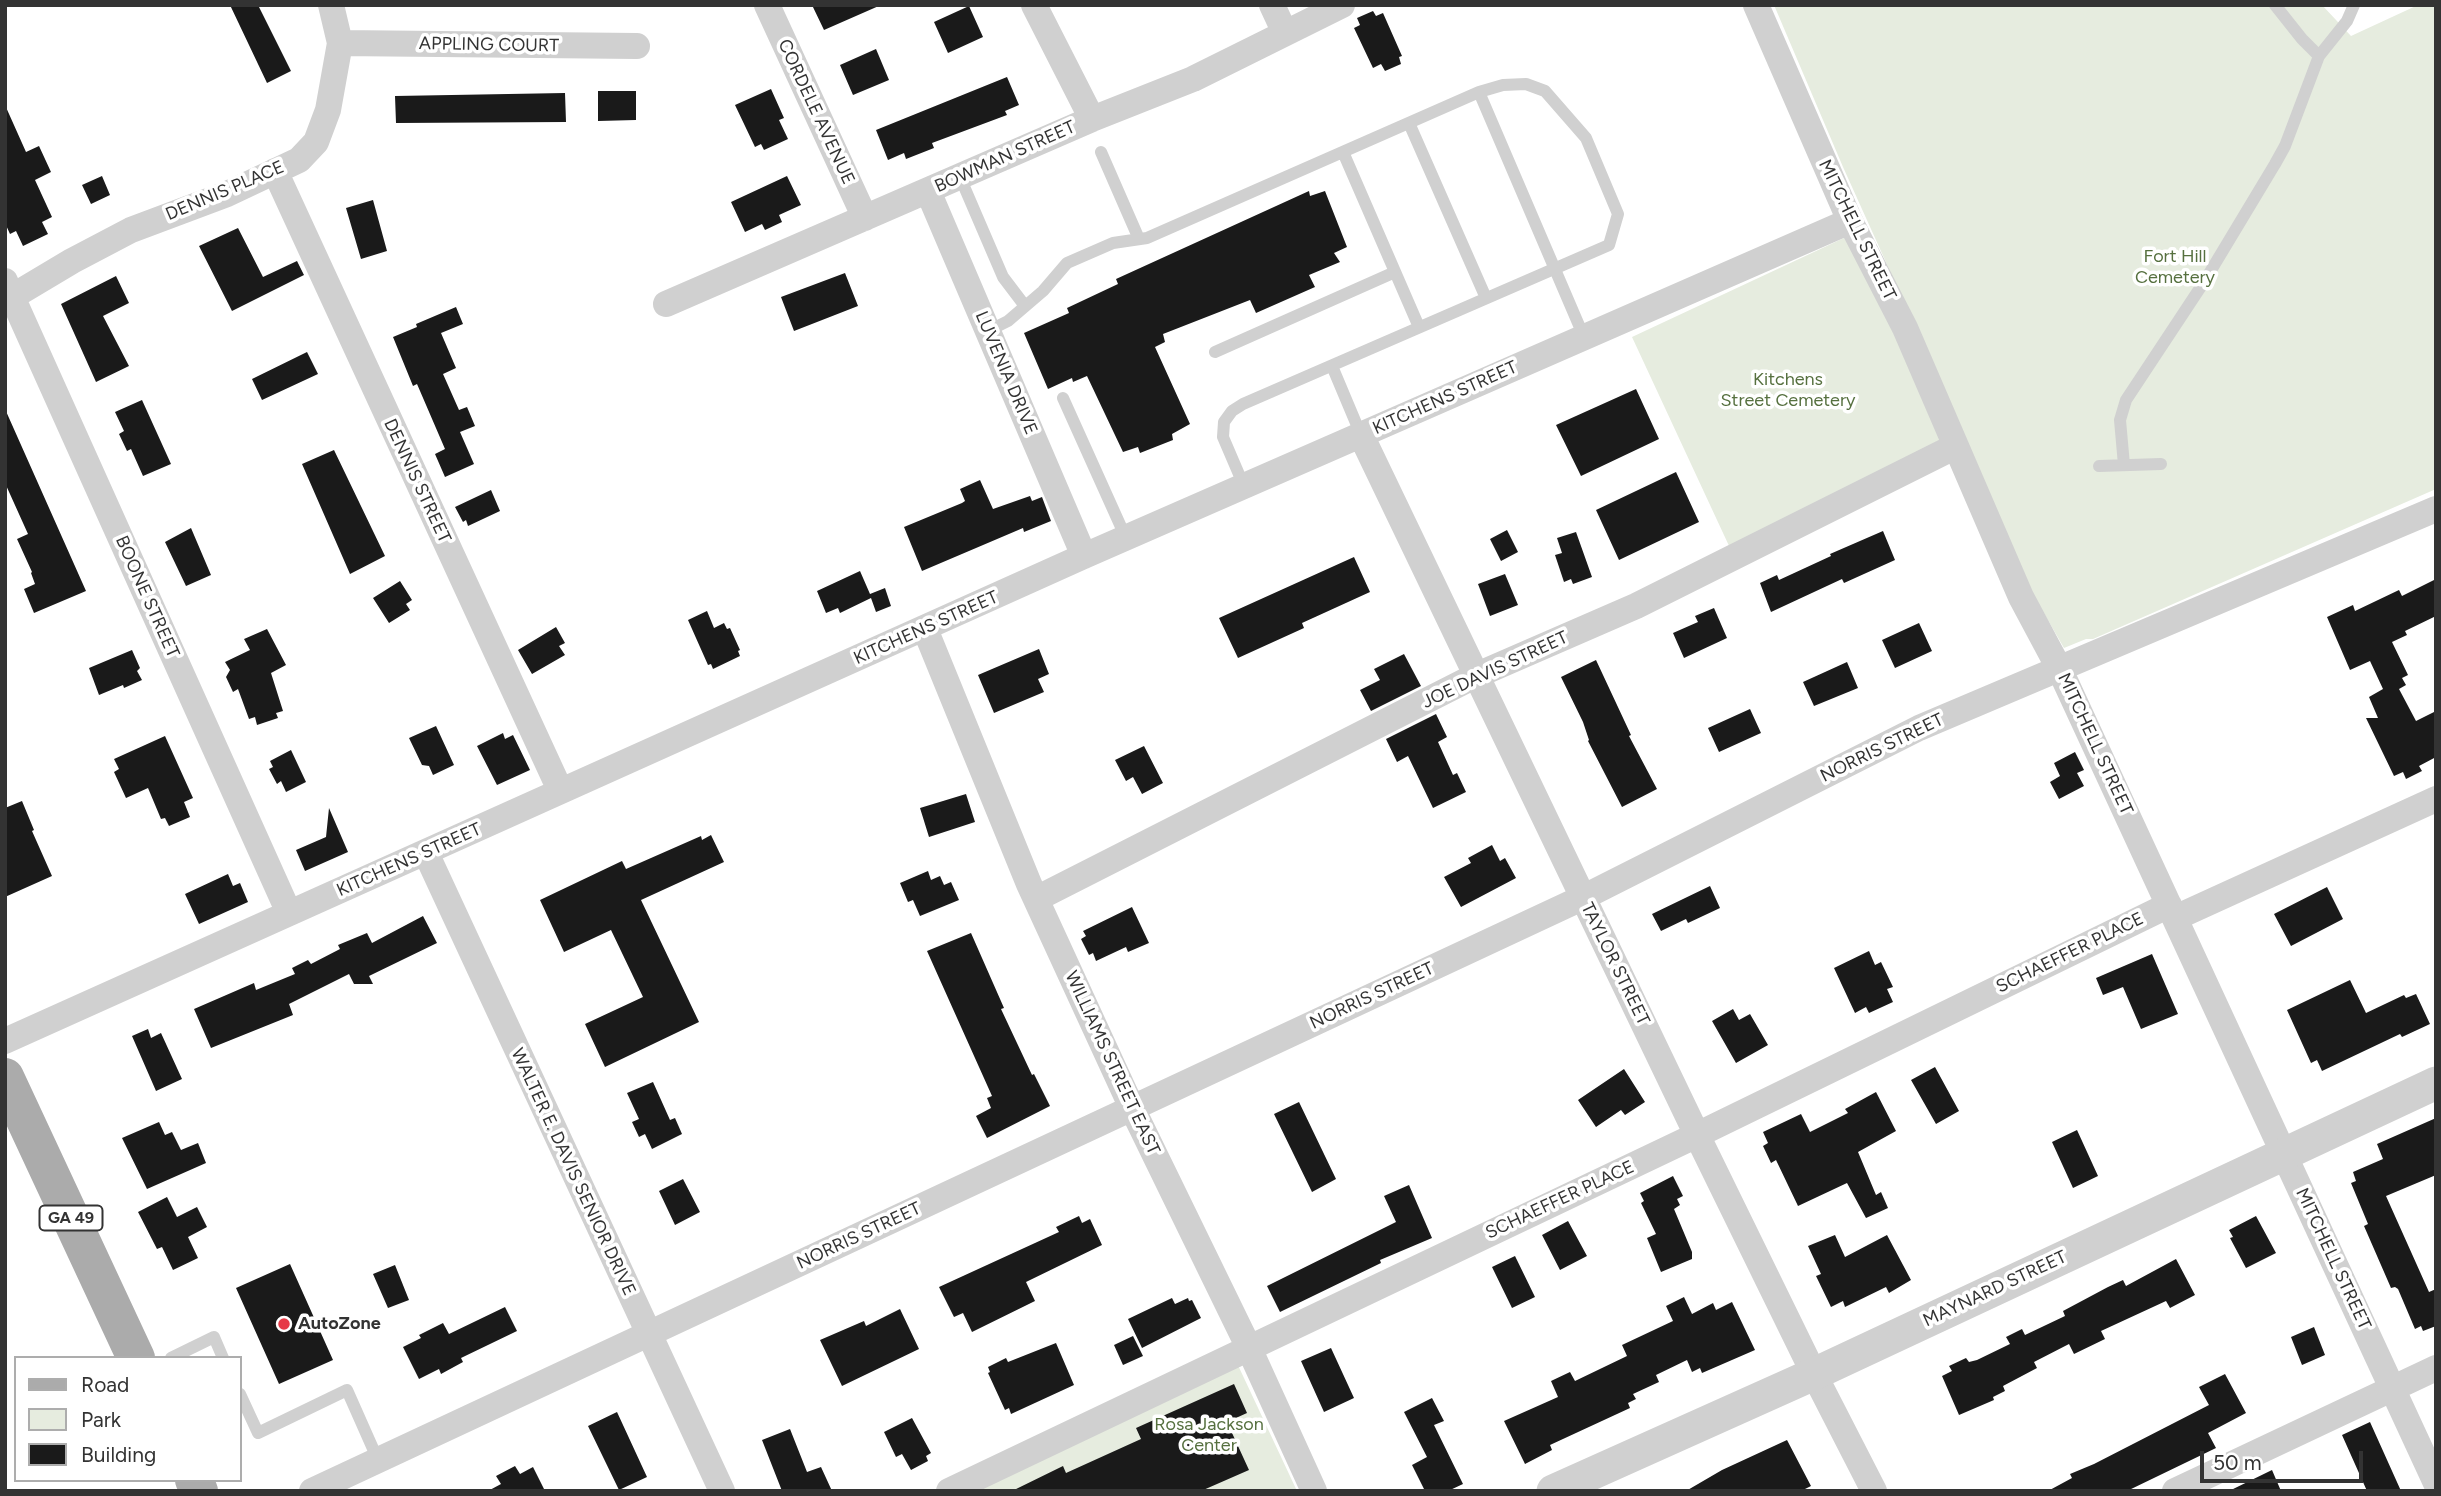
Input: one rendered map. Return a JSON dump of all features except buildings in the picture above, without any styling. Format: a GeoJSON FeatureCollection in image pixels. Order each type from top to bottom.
{"type":"FeatureCollection","features":[{"type":"Feature","properties":{"kind":"main road","name":"GA 49"},"geometry":{"type":"LineString","coordinates":[[5,1077],[135,1356]]}},
{"type":"Feature","properties":{"kind":"street","name":"DENNIS PLACE"},"geometry":{"type":"LineString","coordinates":[[8,294],[131,230],[227,194],[299,159],[316,142],[328,110],[340,43],[331,5]]}},
{"type":"Feature","properties":{"kind":"street","name":"CORDELE AVENUE"},"geometry":{"type":"LineString","coordinates":[[767,5],[865,218]]}},
{"type":"Feature","properties":{"kind":"street"},"geometry":{"type":"LineString","coordinates":[[1034,5],[1092,119]]}},
{"type":"Feature","properties":{"kind":"street"},"geometry":{"type":"LineString","coordinates":[[1272,5],[1285,33]]}},
{"type":"Feature","properties":{"kind":"street","name":"BOWMAN STREET"},"geometry":{"type":"LineString","coordinates":[[666,303],[1092,119],[1193,79],[1342,5]]}},
{"type":"Feature","properties":{"kind":"street","name":"MITCHELL STREET"},"geometry":{"type":"LineString","coordinates":[[1756,5],[1850,220],[1905,328],[2021,597],[2060,670],[2436,1483]]}},
{"type":"Feature","properties":{"kind":"street","name":"APPLING COURT"},"geometry":{"type":"LineString","coordinates":[[340,43],[637,46]]}},
{"type":"Feature","properties":{"kind":"street","name":"DENNIS STREET"},"geometry":{"type":"LineString","coordinates":[[275,172],[560,790]]}},
{"type":"Feature","properties":{"kind":"street","name":"LUVENIA DRIVE"},"geometry":{"type":"LineString","coordinates":[[928,191],[1084,556]]}},
{"type":"Feature","properties":{"kind":"street","name":"KITCHENS STREET"},"geometry":{"type":"LineString","coordinates":[[5,1041],[1084,556],[1850,220]]}},
{"type":"Feature","properties":{"kind":"street","name":"BOONE STREET"},"geometry":{"type":"LineString","coordinates":[[8,294],[289,913]]}},
{"type":"Feature","properties":{"kind":"street","name":"TAYLOR STREET"},"geometry":{"type":"LineString","coordinates":[[1361,435],[1697,1135],[1874,1491]]}},
{"type":"Feature","properties":{"kind":"street","name":"JOE DAVIS STREET"},"geometry":{"type":"LineString","coordinates":[[1035,899],[1475,676],[1636,606],[1956,446]]}},
{"type":"Feature","properties":{"kind":"street","name":"NORRIS STREET"},"geometry":{"type":"LineString","coordinates":[[313,1490],[1582,898],[1919,728],[2436,509]]}},
{"type":"Feature","properties":{"kind":"street","name":"WILLIAMS STREET EAST"},"geometry":{"type":"LineString","coordinates":[[925,629],[1035,899],[1132,1108],[1248,1346],[1314,1491]]}},
{"type":"Feature","properties":{"kind":"street","name":"SCHAEFFER PLACE"},"geometry":{"type":"LineString","coordinates":[[949,1491],[1248,1346],[2172,911],[2436,799]]}},
{"type":"Feature","properties":{"kind":"street","name":"WALTER E. DAVIS SENIOR DRIVE"},"geometry":{"type":"LineString","coordinates":[[426,853],[722,1491]]}},
{"type":"Feature","properties":{"kind":"street","name":"MAYNARD STREET"},"geometry":{"type":"LineString","coordinates":[[1553,1491],[1814,1374],[2436,1083]]}},
{"type":"Feature","properties":{"kind":"street"},"geometry":{"type":"LineString","coordinates":[[2175,1491],[2436,1368]]}},
{"type":"Feature","properties":{"kind":"lane"},"geometry":{"type":"LineString","coordinates":[[2276,5],[2302,40],[2319,56]]}},
{"type":"Feature","properties":{"kind":"lane"},"geometry":{"type":"LineString","coordinates":[[2124,465],[2120,420],[2126,400],[2204,282],[2275,164],[2285,146],[2319,56],[2347,21],[2354,5]]}},
{"type":"Feature","properties":{"kind":"lane"},"geometry":{"type":"LineString","coordinates":[[988,331],[1007,321],[1044,291],[1068,263],[1113,243],[1147,238],[1479,92],[1503,85],[1526,84],[1545,91],[1586,138],[1618,214],[1609,245],[1232,411],[1224,422],[1223,437],[1244,486]]}},
{"type":"Feature","properties":{"kind":"lane"},"geometry":{"type":"LineString","coordinates":[[1479,92],[1584,337]]}},
{"type":"Feature","properties":{"kind":"lane"},"geometry":{"type":"LineString","coordinates":[[1409,123],[1486,298]]}},
{"type":"Feature","properties":{"kind":"lane"},"geometry":{"type":"LineString","coordinates":[[1101,152],[1139,239]]}},
{"type":"Feature","properties":{"kind":"lane"},"geometry":{"type":"LineString","coordinates":[[1343,152],[1419,327]]}},
{"type":"Feature","properties":{"kind":"lane"},"geometry":{"type":"LineString","coordinates":[[960,177],[1003,277],[1025,306]]}},
{"type":"Feature","properties":{"kind":"lane"},"geometry":{"type":"LineString","coordinates":[[1215,352],[1395,272]]}},
{"type":"Feature","properties":{"kind":"lane"},"geometry":{"type":"LineString","coordinates":[[1332,366],[1361,435]]}},
{"type":"Feature","properties":{"kind":"lane"},"geometry":{"type":"LineString","coordinates":[[1063,398],[1126,538]]}},
{"type":"Feature","properties":{"kind":"lane"},"geometry":{"type":"LineString","coordinates":[[2099,466],[2161,464]]}},
{"type":"Feature","properties":{"kind":"lane"},"geometry":{"type":"LineString","coordinates":[[175,1356],[214,1337],[222,1356]]}},
{"type":"Feature","properties":{"kind":"lane"},"geometry":{"type":"LineString","coordinates":[[242,1398],[258,1433],[347,1390],[378,1460]]}},
{"type":"Feature","properties":{"kind":"green space","name":"Fort Hill Cemetery"},"geometry":{"type":"Polygon","coordinates":[[[1774,5],[2322,5],[2351,36],[2418,5],[2436,5],[2436,489],[2093,639],[2064,648],[2030,589],[1774,5]]]}},
{"type":"Feature","properties":{"kind":"green space","name":"Kitchens Street Cemetery"},"geometry":{"type":"Polygon","coordinates":[[[1846,237],[1878,291],[1940,440],[1730,548],[1632,337],[1846,237]]]}},
{"type":"Feature","properties":{"kind":"green space","name":"Rosa Jackson Center"},"geometry":{"type":"Polygon","coordinates":[[[1236,1361],[1297,1491],[968,1491],[1236,1361]]]}},
{"type":"Feature","properties":{"kind":"place","name":"AutoZone"},"geometry":{"type":"Point","coordinates":[284,1324]}}]}
